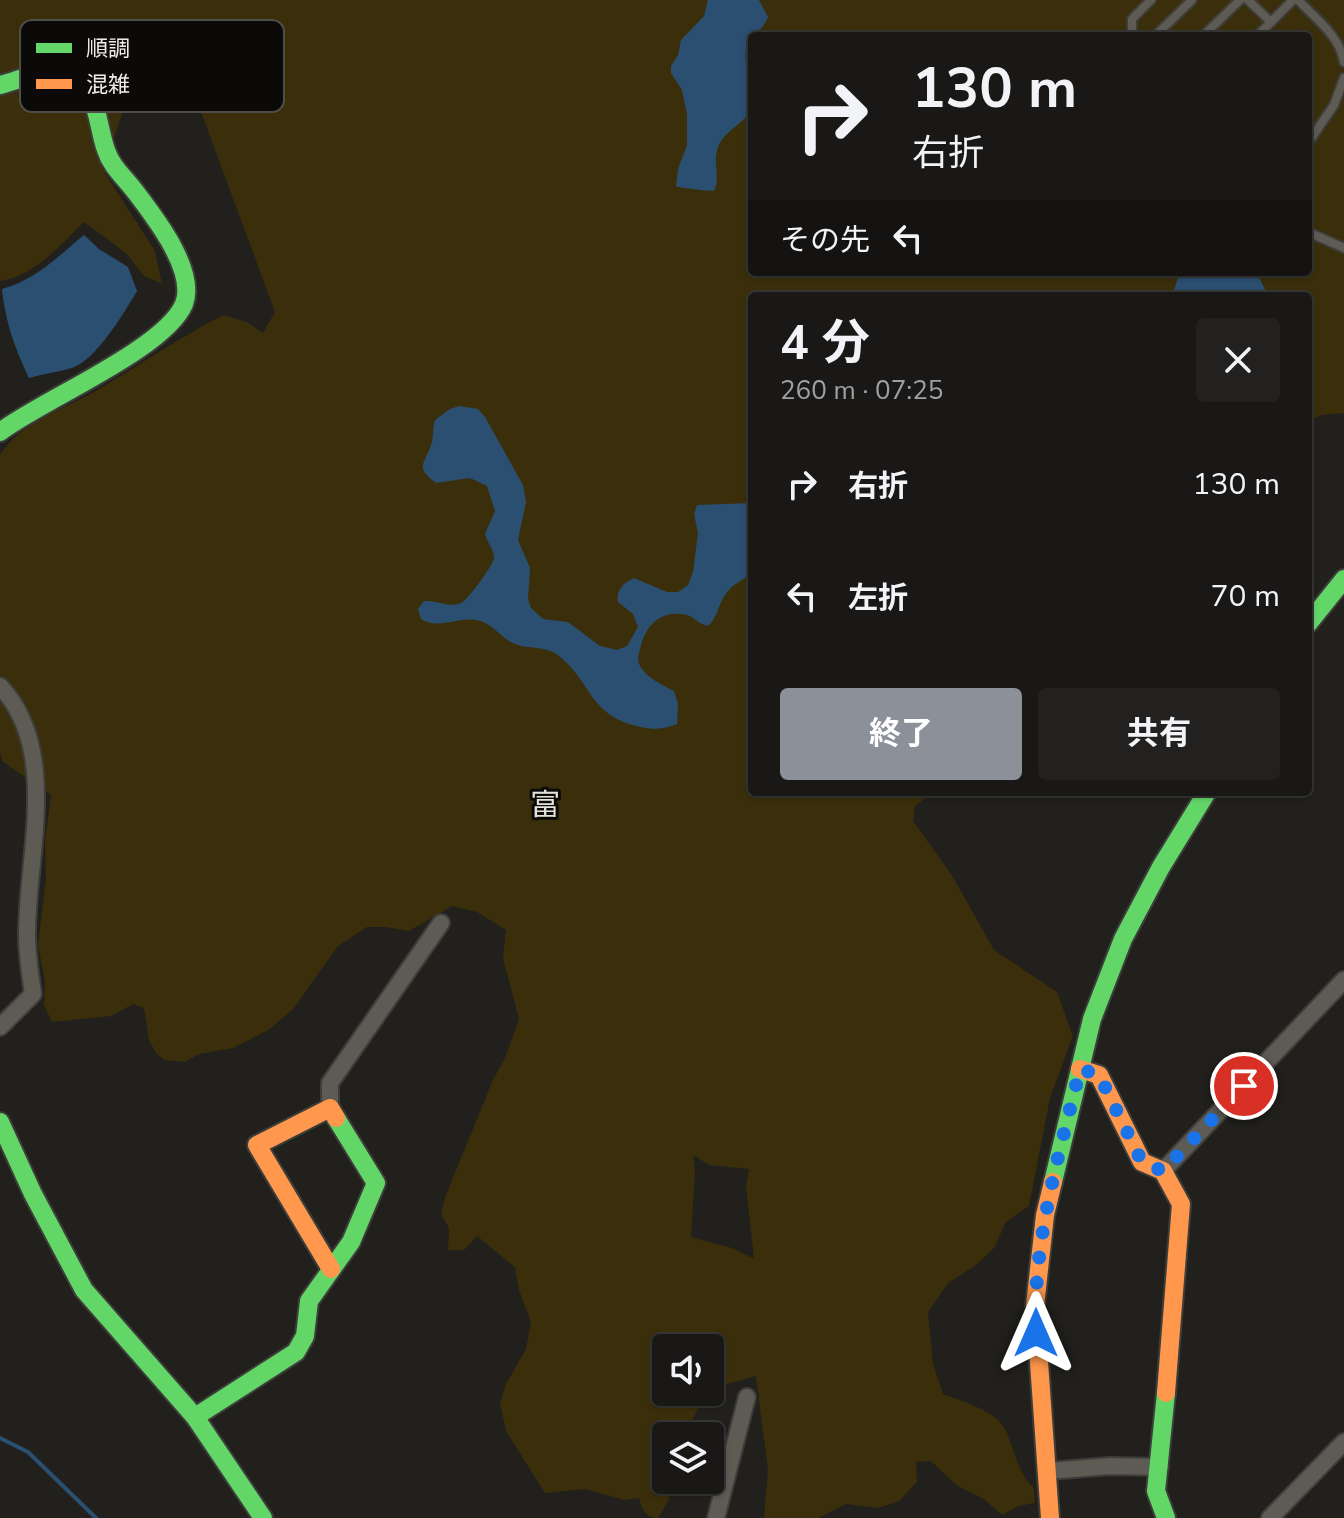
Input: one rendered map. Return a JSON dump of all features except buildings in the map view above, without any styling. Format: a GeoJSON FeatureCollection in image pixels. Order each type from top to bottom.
{"type":"FeatureCollection","features":[{"type":"Feature","properties":{"kind":"street"},"geometry":{"type":"LineString","coordinates":[[0,85],[20,81]]}},
{"type":"Feature","properties":{"kind":"street"},"geometry":{"type":"LineString","coordinates":[[0,432],[27,412],[131,354],[161,331],[185,302],[178,259],[152,214],[111,163],[97,112]]}},
{"type":"Feature","properties":{"kind":"street"},"geometry":{"type":"LineString","coordinates":[[1312,618],[1344,579]]}},
{"type":"Feature","properties":{"kind":"street"},"geometry":{"type":"LineString","coordinates":[[0,686],[18,708],[30,742],[34,762],[35,816],[27,933],[33,994],[0,1027]]}},
{"type":"Feature","properties":{"kind":"street"},"geometry":{"type":"LineString","coordinates":[[1050,1518],[1035,1306],[1045,1215],[1092,1019],[1123,939],[1161,867],[1205,796]]}},
{"type":"Feature","properties":{"kind":"street"},"geometry":{"type":"LineString","coordinates":[[195,1417],[296,1352],[307,1334],[307,1307],[312,1294],[351,1242],[376,1183],[330,1108],[330,1083],[441,923]]}},
{"type":"Feature","properties":{"kind":"street"},"geometry":{"type":"LineString","coordinates":[[1163,1171],[1344,980]]}},
{"type":"Feature","properties":{"kind":"street"},"geometry":{"type":"LineString","coordinates":[[1080,1069],[1099,1075],[1142,1162],[1163,1171],[1181,1204],[1156,1491],[1166,1518]]}},
{"type":"Feature","properties":{"kind":"street"},"geometry":{"type":"LineString","coordinates":[[330,1108],[257,1145],[331,1269]]}},
{"type":"Feature","properties":{"kind":"street"},"geometry":{"type":"LineString","coordinates":[[0,1122],[33,1194],[84,1290],[195,1417],[263,1518]]}},
{"type":"Feature","properties":{"kind":"street"},"geometry":{"type":"LineString","coordinates":[[716,1518],[747,1397]]}},
{"type":"Feature","properties":{"kind":"street"},"geometry":{"type":"LineString","coordinates":[[1270,1518],[1344,1442]]}},
{"type":"Feature","properties":{"kind":"street"},"geometry":{"type":"LineString","coordinates":[[1048,1471],[1110,1466],[1160,1467]]}},
{"type":"Feature","properties":{"kind":"lane"},"geometry":{"type":"LineString","coordinates":[[1132,32],[1132,19],[1151,0]]}},
{"type":"Feature","properties":{"kind":"lane"},"geometry":{"type":"LineString","coordinates":[[1159,32],[1192,0]]}},
{"type":"Feature","properties":{"kind":"lane"},"geometry":{"type":"LineString","coordinates":[[1207,32],[1240,0]]}},
{"type":"Feature","properties":{"kind":"lane"},"geometry":{"type":"LineString","coordinates":[[1248,0],[1271,22]]}},
{"type":"Feature","properties":{"kind":"lane"},"geometry":{"type":"LineString","coordinates":[[1261,32],[1296,0],[1331,34],[1342,51],[1344,62]]}},
{"type":"Feature","properties":{"kind":"lane"},"geometry":{"type":"LineString","coordinates":[[1312,137],[1334,105],[1344,78]]}},
{"type":"Feature","properties":{"kind":"lane"},"geometry":{"type":"LineString","coordinates":[[1312,234],[1344,248]]}},
{"type":"Feature","properties":{"kind":"shaded area"},"geometry":{"type":"Polygon","coordinates":[[[0,0],[1344,0],[1344,413],[1312,419],[1312,292],[748,292],[748,796],[929,796],[915,806],[913,821],[953,877],[994,950],[1057,992],[1073,1036],[1050,1098],[1029,1206],[1006,1222],[994,1248],[976,1265],[948,1283],[928,1312],[933,1364],[943,1394],[981,1409],[999,1421],[1022,1472],[1034,1488],[1035,1503],[1018,1506],[1002,1515],[984,1499],[956,1485],[931,1461],[916,1462],[917,1482],[899,1501],[878,1508],[846,1504],[818,1518],[764,1518],[768,1470],[756,1376],[724,1384],[724,1334],[652,1334],[652,1406],[700,1406],[691,1422],[652,1422],[652,1494],[670,1494],[658,1518],[647,1514],[639,1498],[624,1500],[585,1489],[545,1493],[506,1431],[500,1403],[506,1384],[526,1349],[531,1322],[519,1290],[515,1267],[477,1236],[464,1250],[448,1250],[449,1228],[441,1214],[446,1195],[519,1019],[503,958],[506,930],[477,912],[452,906],[409,931],[367,927],[338,946],[294,1008],[270,1029],[233,1048],[199,1054],[185,1062],[165,1060],[156,1053],[149,1040],[144,1008],[133,1004],[111,1016],[52,1022],[44,1005],[45,982],[38,945],[51,795],[2,761],[0,751],[0,455],[9,443],[33,424],[101,388],[223,315],[247,322],[263,333],[275,312],[201,112],[284,112],[284,20],[20,20],[20,112],[123,112],[105,173],[155,251],[162,284],[144,276],[126,253],[84,222],[56,249],[24,273],[0,281],[0,0]],[[693,1155],[691,1237],[732,1248],[754,1259],[746,1186],[749,1169],[709,1165],[693,1155]]]}},
{"type":"Feature","properties":{"kind":"water"},"geometry":{"type":"Polygon","coordinates":[[[708,0],[759,0],[768,17],[758,32],[748,32],[748,114],[718,147],[714,191],[676,186],[678,169],[687,145],[687,114],[682,90],[671,73],[671,66],[678,55],[681,40],[704,16],[708,0]]]}},
{"type":"Feature","properties":{"kind":"water"},"geometry":{"type":"Polygon","coordinates":[[[84,235],[99,249],[128,267],[137,291],[109,335],[90,356],[72,368],[29,378],[11,335],[2,289],[36,273],[84,235]]]}},
{"type":"Feature","properties":{"kind":"water"},"geometry":{"type":"Polygon","coordinates":[[[1179,276],[1255,276],[1260,279],[1266,292],[1173,292],[1179,276]]]}},
{"type":"Feature","properties":{"kind":"water"},"geometry":{"type":"Polygon","coordinates":[[[459,406],[478,409],[523,485],[526,502],[518,540],[530,568],[528,599],[531,608],[543,619],[568,622],[600,646],[617,650],[627,646],[638,627],[633,614],[618,602],[620,590],[627,582],[634,578],[667,592],[678,592],[688,585],[693,572],[698,533],[694,514],[697,505],[748,503],[748,576],[728,591],[708,626],[685,614],[666,615],[650,627],[643,639],[638,655],[639,664],[650,677],[674,691],[678,704],[677,724],[654,729],[624,722],[601,707],[559,656],[512,643],[482,622],[435,623],[421,619],[418,609],[424,601],[452,605],[464,601],[494,558],[485,534],[495,511],[487,486],[470,478],[436,483],[423,467],[432,442],[435,420],[459,406]]]}},
{"type":"Feature","properties":{"kind":"waterway"},"geometry":{"type":"LineString","coordinates":[[0,1438],[28,1452],[96,1518]]}},
{"type":"Feature","properties":{"kind":"traffic: fast"},"geometry":{"type":"LineString","coordinates":[[0,85],[20,79]]}},
{"type":"Feature","properties":{"kind":"traffic: fast"},"geometry":{"type":"LineString","coordinates":[[0,432],[129,356],[172,321],[184,304],[186,290],[179,260],[152,214],[108,156],[96,112]]}},
{"type":"Feature","properties":{"kind":"traffic: fast"},"geometry":{"type":"LineString","coordinates":[[1312,619],[1344,579]]}},
{"type":"Feature","properties":{"kind":"traffic: fast"},"geometry":{"type":"LineString","coordinates":[[1053,1182],[1092,1019],[1123,939],[1161,867],[1205,796]]}},
{"type":"Feature","properties":{"kind":"traffic: fast"},"geometry":{"type":"LineString","coordinates":[[195,1417],[296,1352],[305,1336],[309,1301],[351,1242],[376,1183],[336,1118]]}},
{"type":"Feature","properties":{"kind":"traffic: fast"},"geometry":{"type":"LineString","coordinates":[[0,1122],[33,1194],[84,1290],[195,1417],[263,1518]]}},
{"type":"Feature","properties":{"kind":"traffic: fast"},"geometry":{"type":"LineString","coordinates":[[1166,1393],[1156,1491],[1166,1518]]}},
{"type":"Feature","properties":{"kind":"traffic: slow"},"geometry":{"type":"LineString","coordinates":[[1080,1069],[1099,1075],[1142,1162],[1163,1171],[1181,1204],[1166,1393]]}},
{"type":"Feature","properties":{"kind":"traffic: slow"},"geometry":{"type":"LineString","coordinates":[[331,1269],[257,1145],[330,1108],[336,1118]]}},
{"type":"Feature","properties":{"kind":"traffic: slow"},"geometry":{"type":"LineString","coordinates":[[1050,1518],[1035,1306],[1045,1215],[1053,1182]]}},
{"type":"Feature","properties":{"kind":"district","name":"富"},"geometry":{"type":"Point","coordinates":[545,805]}},
{"type":"Feature","properties":{"kind":"route"},"geometry":{"type":"LineString","coordinates":[[1036,1333],[1035,1306],[1045,1215],[1080,1069],[1099,1075],[1142,1162],[1163,1171],[1244,1086]]}}]}
